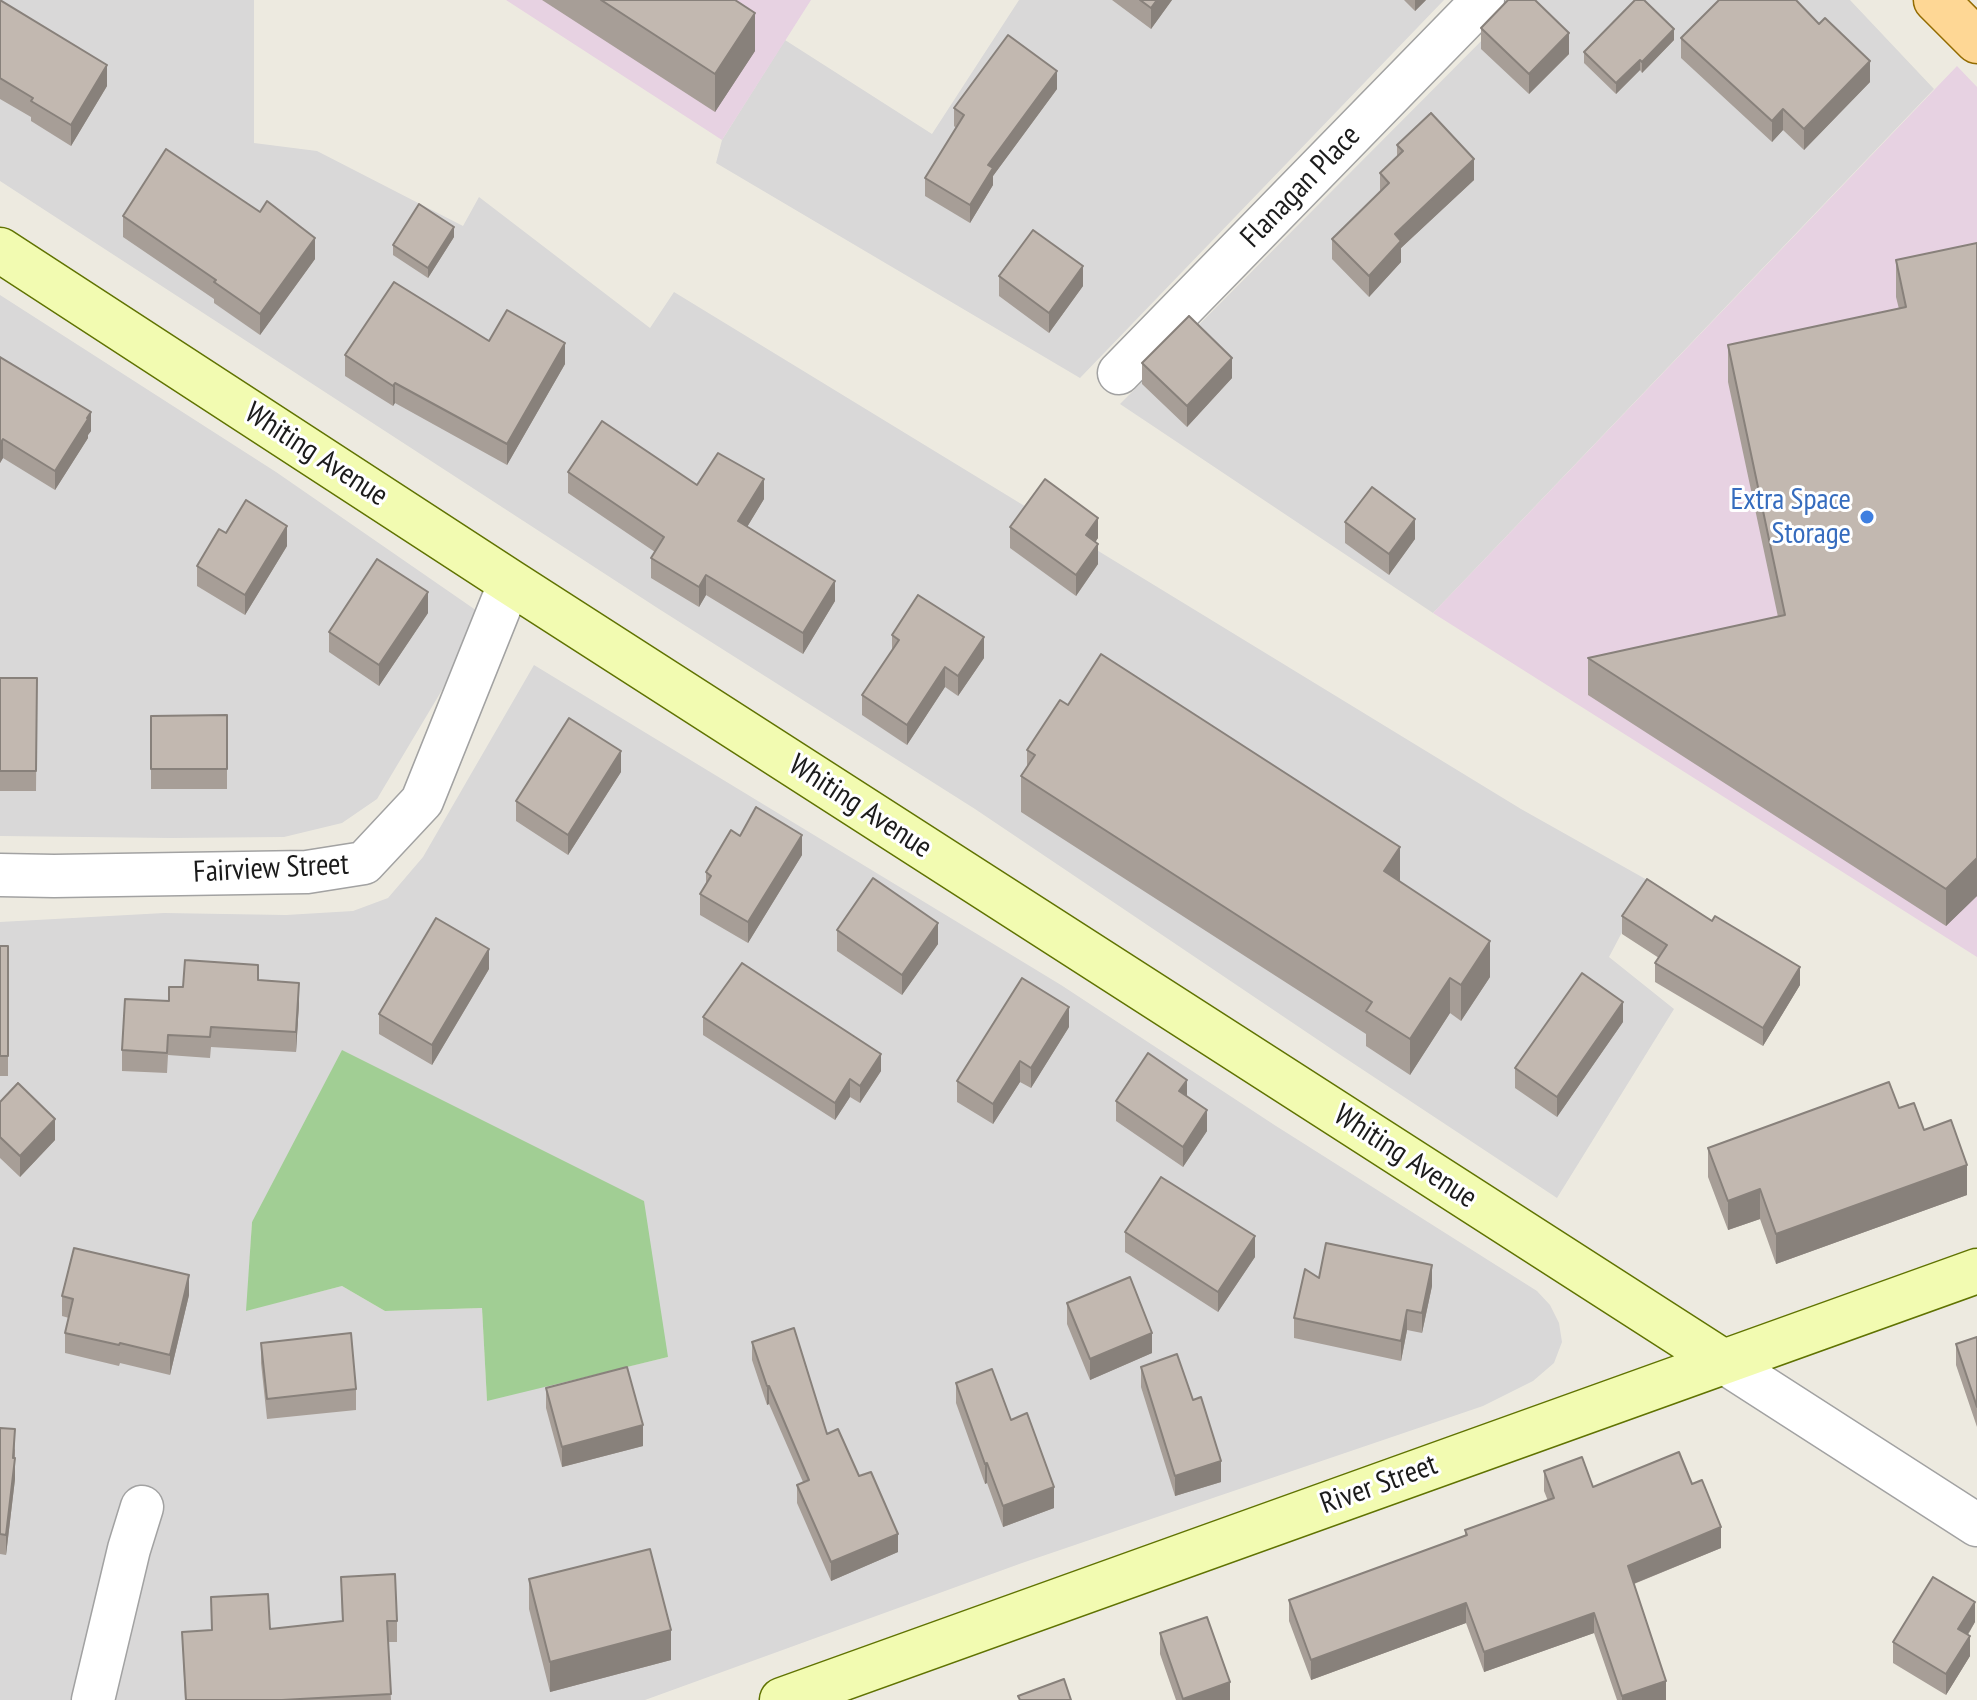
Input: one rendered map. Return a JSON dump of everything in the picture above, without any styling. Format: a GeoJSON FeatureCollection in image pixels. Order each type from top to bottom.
{"type":"FeatureCollection","features":[{"type":"Feature","properties":{"kind":"main road"},"geometry":{"type":"LineString","coordinates":[[1936,0],[1977,41]]}},
{"type":"Feature","properties":{"kind":"street","name":"Flanagan Place"},"geometry":{"type":"LineString","coordinates":[[1119,373],[1483,0]]}},
{"type":"Feature","properties":{"kind":"street","name":"Whiting Avenue"},"geometry":{"type":"LineString","coordinates":[[0,250],[510,582],[1722,1361]]}},
{"type":"Feature","properties":{"kind":"street","name":"Fairview Street"},"geometry":{"type":"LineString","coordinates":[[0,875],[307,872],[364,863],[422,801],[510,582]]}},
{"type":"Feature","properties":{"kind":"street","name":"River Street"},"geometry":{"type":"LineString","coordinates":[[782,1700],[1977,1271]]}},
{"type":"Feature","properties":{"kind":"street"},"geometry":{"type":"LineString","coordinates":[[1722,1361],[1977,1525]]}},
{"type":"Feature","properties":{"kind":"street"},"geometry":{"type":"LineString","coordinates":[[93,1700],[142,1507]]}},
{"type":"Feature","properties":{"kind":"shaded area"},"geometry":{"type":"Polygon","coordinates":[[[0,0],[254,0],[254,143],[317,151],[463,226],[479,197],[650,328],[674,292],[1521,809],[1649,881],[1609,957],[1674,1009],[1557,1198],[975,809],[659,609],[0,181],[0,0]]]}},
{"type":"Feature","properties":{"kind":"shaded area"},"geometry":{"type":"Polygon","coordinates":[[[506,0],[811,0],[722,140],[506,0]]]}},
{"type":"Feature","properties":{"kind":"shaded area"},"geometry":{"type":"Polygon","coordinates":[[[1019,0],[1444,0],[1080,378],[716,163],[722,140],[785,40],[932,134],[1019,0]]]}},
{"type":"Feature","properties":{"kind":"shaded area"},"geometry":{"type":"Polygon","coordinates":[[[1522,0],[1850,0],[1934,89],[1433,613],[1120,404],[1522,0]]]}},
{"type":"Feature","properties":{"kind":"shaded area"},"geometry":{"type":"Polygon","coordinates":[[[1957,66],[1977,87],[1977,957],[1433,613],[1957,66]]]}},
{"type":"Feature","properties":{"kind":"shaded area"},"geometry":{"type":"Polygon","coordinates":[[[0,295],[276,472],[480,613],[442,690],[377,799],[342,823],[284,837],[0,836],[0,295]]]}},
{"type":"Feature","properties":{"kind":"shaded area"},"geometry":{"type":"Polygon","coordinates":[[[534,665],[1061,985],[1537,1291],[1550,1305],[1559,1323],[1562,1342],[1554,1363],[1533,1381],[1483,1406],[1022,1563],[645,1700],[0,1700],[0,922],[164,913],[286,915],[353,911],[388,898],[423,857],[534,665]],[[252,1221],[247,1310],[342,1286],[385,1311],[482,1308],[487,1400],[668,1357],[252,1221]]]}},
{"type":"Feature","properties":{"kind":"green space"},"geometry":{"type":"Polygon","coordinates":[[[342,1050],[644,1201],[668,1357],[487,1401],[482,1308],[385,1311],[342,1286],[246,1311],[252,1222],[342,1050]]]}},
{"type":"Feature","properties":{"kind":"building"},"geometry":{"type":"Polygon","coordinates":[[[0,0],[107,65],[71,125],[0,78],[0,0]]]}},
{"type":"Feature","properties":{"kind":"building"},"geometry":{"type":"Polygon","coordinates":[[[601,0],[735,0],[755,13],[715,74],[601,0]]]}},
{"type":"Feature","properties":{"kind":"building"},"geometry":{"type":"Polygon","coordinates":[[[1140,0],[1157,0],[1151,8],[1140,0]]]}},
{"type":"Feature","properties":{"kind":"building"},"geometry":{"type":"Polygon","coordinates":[[[1508,0],[1535,0],[1569,33],[1529,74],[1481,28],[1508,0]]]}},
{"type":"Feature","properties":{"kind":"building"},"geometry":{"type":"Polygon","coordinates":[[[1635,0],[1644,0],[1674,29],[1616,83],[1584,52],[1635,0]]]}},
{"type":"Feature","properties":{"kind":"building"},"geometry":{"type":"Polygon","coordinates":[[[1719,0],[1796,0],[1819,24],[1825,18],[1870,61],[1804,129],[1783,109],[1772,121],[1681,38],[1719,0]]]}},
{"type":"Feature","properties":{"kind":"building"},"geometry":{"type":"Polygon","coordinates":[[[1008,35],[1057,71],[988,165],[993,168],[970,205],[925,178],[964,115],[954,108],[1008,35]]]}},
{"type":"Feature","properties":{"kind":"building"},"geometry":{"type":"Polygon","coordinates":[[[1431,113],[1474,159],[1395,234],[1401,241],[1369,276],[1332,239],[1389,183],[1380,173],[1403,151],[1397,145],[1431,113]]]}},
{"type":"Feature","properties":{"kind":"building"},"geometry":{"type":"Polygon","coordinates":[[[166,149],[260,212],[267,201],[315,238],[260,314],[123,216],[166,149]]]}},
{"type":"Feature","properties":{"kind":"building"},"geometry":{"type":"Polygon","coordinates":[[[419,204],[454,227],[428,268],[393,245],[419,204]]]}},
{"type":"Feature","properties":{"kind":"building"},"geometry":{"type":"Polygon","coordinates":[[[1033,230],[1083,266],[1049,313],[999,276],[1033,230]]]}},
{"type":"Feature","properties":{"kind":"building","name":"Extra Space Storage"},"geometry":{"type":"Polygon","coordinates":[[[1977,243],[1977,858],[1946,889],[1588,658],[1785,615],[1728,345],[1906,307],[1896,260],[1977,243]]]}},
{"type":"Feature","properties":{"kind":"building"},"geometry":{"type":"Polygon","coordinates":[[[394,282],[489,341],[507,310],[565,343],[507,444],[395,383],[393,386],[345,355],[394,282]]]}},
{"type":"Feature","properties":{"kind":"building"},"geometry":{"type":"Polygon","coordinates":[[[1189,316],[1232,358],[1187,406],[1142,363],[1189,316]]]}},
{"type":"Feature","properties":{"kind":"building"},"geometry":{"type":"Polygon","coordinates":[[[0,357],[91,412],[55,471],[3,439],[0,444],[0,357]]]}},
{"type":"Feature","properties":{"kind":"building"},"geometry":{"type":"Polygon","coordinates":[[[602,421],[697,485],[718,453],[764,479],[738,521],[835,581],[803,633],[706,575],[699,587],[651,558],[664,537],[568,472],[602,421]]]}},
{"type":"Feature","properties":{"kind":"building"},"geometry":{"type":"Polygon","coordinates":[[[1045,479],[1098,518],[1086,535],[1098,544],[1076,575],[1010,527],[1045,479]]]}},
{"type":"Feature","properties":{"kind":"building"},"geometry":{"type":"Polygon","coordinates":[[[1372,487],[1415,519],[1389,554],[1345,522],[1372,487]]]}},
{"type":"Feature","properties":{"kind":"building"},"geometry":{"type":"Polygon","coordinates":[[[246,500],[287,526],[245,595],[197,566],[219,529],[226,533],[246,500]]]}},
{"type":"Feature","properties":{"kind":"building"},"geometry":{"type":"Polygon","coordinates":[[[377,559],[428,592],[379,665],[329,632],[377,559]]]}},
{"type":"Feature","properties":{"kind":"building"},"geometry":{"type":"Polygon","coordinates":[[[918,595],[984,637],[958,676],[945,667],[907,725],[862,695],[899,640],[892,635],[918,595]]]}},
{"type":"Feature","properties":{"kind":"building"},"geometry":{"type":"Polygon","coordinates":[[[1101,654],[1400,847],[1384,871],[1490,941],[1461,985],[1450,978],[1410,1039],[1366,1011],[1372,1002],[1021,776],[1035,755],[1027,750],[1060,700],[1068,705],[1101,654]]]}},
{"type":"Feature","properties":{"kind":"building"},"geometry":{"type":"Polygon","coordinates":[[[0,678],[37,678],[36,771],[0,771],[0,678]]]}},
{"type":"Feature","properties":{"kind":"building"},"geometry":{"type":"Polygon","coordinates":[[[227,715],[227,769],[151,769],[151,716],[227,715]]]}},
{"type":"Feature","properties":{"kind":"building"},"geometry":{"type":"Polygon","coordinates":[[[569,718],[621,751],[568,835],[516,801],[569,718]]]}},
{"type":"Feature","properties":{"kind":"building"},"geometry":{"type":"Polygon","coordinates":[[[756,807],[802,835],[748,922],[700,894],[711,876],[706,872],[731,830],[740,836],[756,807]]]}},
{"type":"Feature","properties":{"kind":"building"},"geometry":{"type":"Polygon","coordinates":[[[873,878],[938,923],[902,975],[837,930],[873,878]]]}},
{"type":"Feature","properties":{"kind":"building"},"geometry":{"type":"Polygon","coordinates":[[[1647,879],[1712,921],[1715,916],[1800,967],[1763,1028],[1655,963],[1667,945],[1622,916],[1647,879]]]}},
{"type":"Feature","properties":{"kind":"building"},"geometry":{"type":"Polygon","coordinates":[[[436,918],[489,949],[432,1045],[379,1014],[436,918]]]}},
{"type":"Feature","properties":{"kind":"building"},"geometry":{"type":"Polygon","coordinates":[[[0,946],[8,946],[8,1056],[0,1056],[0,946]]]}},
{"type":"Feature","properties":{"kind":"building"},"geometry":{"type":"Polygon","coordinates":[[[185,960],[258,965],[258,980],[299,983],[296,1032],[211,1027],[210,1037],[168,1035],[167,1053],[122,1050],[125,999],[169,1001],[169,987],[183,987],[185,960]]]}},
{"type":"Feature","properties":{"kind":"building"},"geometry":{"type":"Polygon","coordinates":[[[742,963],[881,1054],[860,1086],[850,1079],[835,1103],[703,1017],[742,963]]]}},
{"type":"Feature","properties":{"kind":"building"},"geometry":{"type":"Polygon","coordinates":[[[1582,973],[1623,1002],[1557,1097],[1515,1068],[1582,973]]]}},
{"type":"Feature","properties":{"kind":"building"},"geometry":{"type":"Polygon","coordinates":[[[1022,978],[1069,1007],[1031,1068],[1020,1061],[993,1104],[957,1081],[1022,978]]]}},
{"type":"Feature","properties":{"kind":"building"},"geometry":{"type":"Polygon","coordinates":[[[1148,1053],[1187,1080],[1179,1091],[1207,1110],[1183,1147],[1116,1101],[1148,1053]]]}},
{"type":"Feature","properties":{"kind":"building"},"geometry":{"type":"Polygon","coordinates":[[[1889,1082],[1899,1108],[1914,1103],[1924,1130],[1951,1120],[1967,1165],[1776,1234],[1760,1189],[1728,1201],[1708,1148],[1889,1082]]]}},
{"type":"Feature","properties":{"kind":"building"},"geometry":{"type":"Polygon","coordinates":[[[18,1083],[55,1119],[20,1156],[0,1137],[0,1102],[18,1083]]]}},
{"type":"Feature","properties":{"kind":"building"},"geometry":{"type":"Polygon","coordinates":[[[1161,1177],[1255,1236],[1218,1292],[1125,1232],[1161,1177]]]}},
{"type":"Feature","properties":{"kind":"building"},"geometry":{"type":"Polygon","coordinates":[[[1326,1243],[1432,1265],[1422,1313],[1407,1310],[1401,1341],[1294,1318],[1305,1269],[1319,1278],[1326,1243]]]}},
{"type":"Feature","properties":{"kind":"building"},"geometry":{"type":"Polygon","coordinates":[[[74,1248],[189,1275],[170,1355],[65,1333],[73,1299],[62,1296],[74,1248]]]}},
{"type":"Feature","properties":{"kind":"building"},"geometry":{"type":"Polygon","coordinates":[[[1130,1277],[1152,1333],[1090,1359],[1067,1303],[1130,1277]]]}},
{"type":"Feature","properties":{"kind":"building"},"geometry":{"type":"Polygon","coordinates":[[[794,1328],[827,1434],[838,1429],[859,1476],[871,1472],[898,1534],[831,1562],[797,1485],[809,1480],[767,1386],[752,1342],[794,1328]]]}},
{"type":"Feature","properties":{"kind":"building"},"geometry":{"type":"Polygon","coordinates":[[[351,1333],[356,1389],[267,1399],[261,1343],[351,1333]]]}},
{"type":"Feature","properties":{"kind":"building"},"geometry":{"type":"Polygon","coordinates":[[[1977,1337],[1977,1407],[1956,1344],[1977,1337]]]}},
{"type":"Feature","properties":{"kind":"building"},"geometry":{"type":"Polygon","coordinates":[[[1177,1354],[1193,1400],[1201,1397],[1221,1461],[1175,1476],[1141,1367],[1177,1354]]]}},
{"type":"Feature","properties":{"kind":"building"},"geometry":{"type":"Polygon","coordinates":[[[627,1367],[643,1425],[562,1447],[546,1388],[627,1367]]]}},
{"type":"Feature","properties":{"kind":"building"},"geometry":{"type":"Polygon","coordinates":[[[992,1369],[1011,1420],[1027,1413],[1054,1487],[1003,1506],[956,1383],[992,1369]]]}},
{"type":"Feature","properties":{"kind":"building"},"geometry":{"type":"Polygon","coordinates":[[[0,1428],[15,1429],[15,1458],[6,1535],[0,1534],[0,1428]]]}},
{"type":"Feature","properties":{"kind":"building"},"geometry":{"type":"Polygon","coordinates":[[[1679,1452],[1692,1484],[1702,1480],[1721,1527],[1628,1566],[1666,1681],[1622,1696],[1594,1613],[1484,1652],[1466,1603],[1311,1660],[1289,1600],[1467,1535],[1465,1530],[1554,1498],[1544,1471],[1582,1457],[1593,1487],[1679,1452]]]}},
{"type":"Feature","properties":{"kind":"building"},"geometry":{"type":"Polygon","coordinates":[[[650,1549],[671,1630],[550,1662],[529,1579],[650,1549]]]}},
{"type":"Feature","properties":{"kind":"building"},"geometry":{"type":"Polygon","coordinates":[[[395,1574],[397,1621],[387,1621],[391,1694],[282,1700],[186,1700],[182,1632],[212,1630],[211,1597],[268,1594],[270,1629],[343,1621],[341,1577],[395,1574]]]}},
{"type":"Feature","properties":{"kind":"building"},"geometry":{"type":"Polygon","coordinates":[[[1933,1577],[1975,1602],[1958,1629],[1970,1636],[1946,1674],[1893,1642],[1933,1577]]]}},
{"type":"Feature","properties":{"kind":"building"},"geometry":{"type":"Polygon","coordinates":[[[1207,1617],[1230,1682],[1183,1699],[1160,1633],[1207,1617]]]}},
{"type":"Feature","properties":{"kind":"building"},"geometry":{"type":"Polygon","coordinates":[[[1064,1679],[1071,1700],[1020,1700],[1018,1696],[1064,1679]]]}},
{"type":"Feature","properties":{"kind":"place","name":"Extra Space Storage"},"geometry":{"type":"Point","coordinates":[1867,517]}}]}
